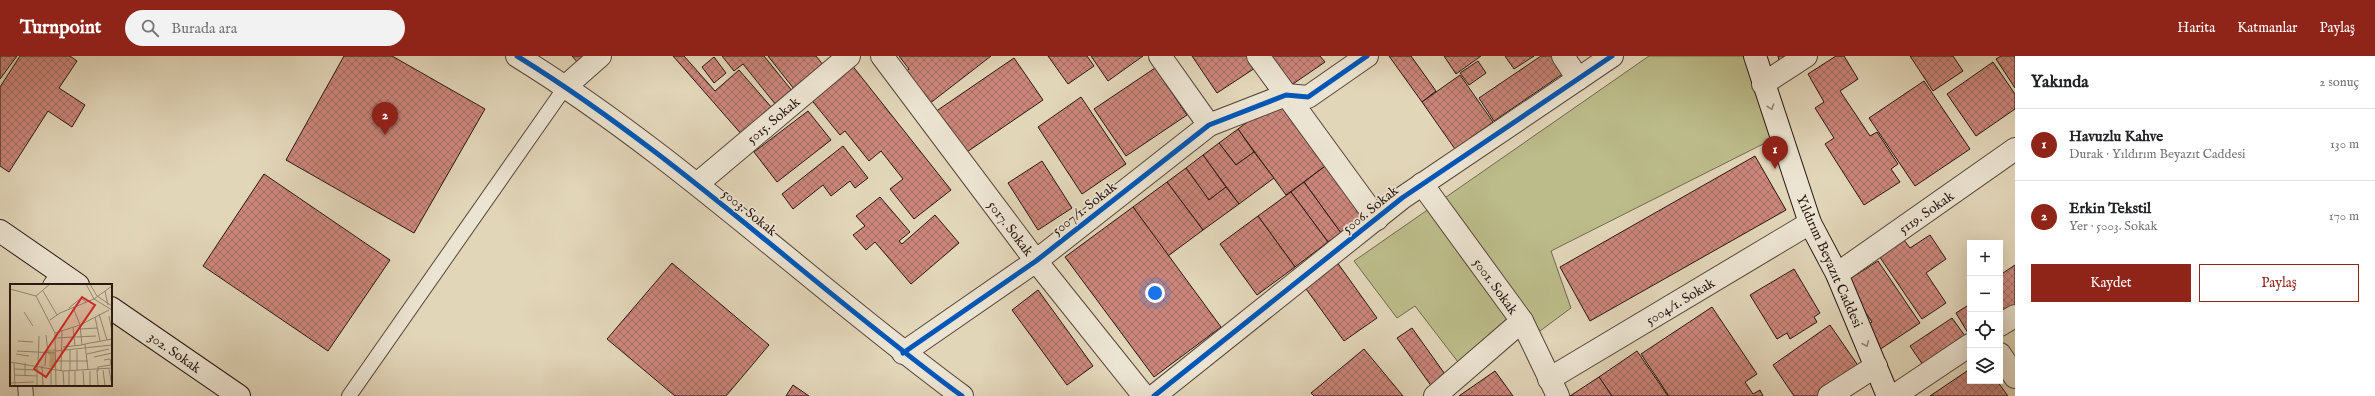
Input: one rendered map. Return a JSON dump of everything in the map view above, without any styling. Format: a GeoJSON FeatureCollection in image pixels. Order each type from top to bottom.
{"type":"FeatureCollection","features":[{"type":"Feature","properties":{"kind":"street","name":"5003. Sokak"},"geometry":{"type":"LineString","coordinates":[[516,56],[566,86],[697,184],[903,353],[962,396]]}},
{"type":"Feature","properties":{"kind":"street"},"geometry":{"type":"LineString","coordinates":[[566,86],[600,56]]}},
{"type":"Feature","properties":{"kind":"street","name":"5015. Sokak"},"geometry":{"type":"LineString","coordinates":[[697,184],[849,56]]}},
{"type":"Feature","properties":{"kind":"street","name":"5017. Sokak"},"geometry":{"type":"LineString","coordinates":[[882,56],[1036,261],[1144,396]]}},
{"type":"Feature","properties":{"kind":"street"},"geometry":{"type":"LineString","coordinates":[[1160,56],[1209,125]]}},
{"type":"Feature","properties":{"kind":"street"},"geometry":{"type":"LineString","coordinates":[[1258,56],[1377,219]]}},
{"type":"Feature","properties":{"kind":"street"},"geometry":{"type":"LineString","coordinates":[[1286,95],[1308,96],[1366,56]]}},
{"type":"Feature","properties":{"kind":"street"},"geometry":{"type":"LineString","coordinates":[[1563,56],[1578,79]]}},
{"type":"Feature","properties":{"kind":"street","name":"5006. Sokak"},"geometry":{"type":"LineString","coordinates":[[1154,396],[1422,184],[1612,56]]}},
{"type":"Feature","properties":{"kind":"street","name":"Yıldırım Beyazıt Caddesi"},"geometry":{"type":"LineString","coordinates":[[1755,56],[1763,84],[1810,222],[1837,274],[1888,396]]}},
{"type":"Feature","properties":{"kind":"street"},"geometry":{"type":"LineString","coordinates":[[1763,84],[1806,56]]}},
{"type":"Feature","properties":{"kind":"street","name":"5007/1. Sokak"},"geometry":{"type":"LineString","coordinates":[[903,353],[1036,261],[1209,125],[1286,95]]}},
{"type":"Feature","properties":{"kind":"street","name":"5119. Sokak"},"geometry":{"type":"LineString","coordinates":[[1837,274],[2015,149]]}},
{"type":"Feature","properties":{"kind":"street","name":"5001. Sokak"},"geometry":{"type":"LineString","coordinates":[[1422,184],[1522,321],[1553,388]]}},
{"type":"Feature","properties":{"kind":"street","name":"5004/1. Sokak"},"geometry":{"type":"LineString","coordinates":[[1553,388],[1810,222]]}},
{"type":"Feature","properties":{"kind":"street"},"geometry":{"type":"LineString","coordinates":[[0,231],[55,278],[75,284]]}},
{"type":"Feature","properties":{"kind":"street","name":"302. Sokak"},"geometry":{"type":"LineString","coordinates":[[112,309],[238,396]]}},
{"type":"Feature","properties":{"kind":"street"},"geometry":{"type":"LineString","coordinates":[[2003,323],[2015,316]]}},
{"type":"Feature","properties":{"kind":"street"},"geometry":{"type":"LineString","coordinates":[[1435,396],[1522,321]]}},
{"type":"Feature","properties":{"kind":"street"},"geometry":{"type":"LineString","coordinates":[[1894,396],[1967,347]]}},
{"type":"Feature","properties":{"kind":"street"},"geometry":{"type":"LineString","coordinates":[[2003,359],[2015,377]]}},
{"type":"Feature","properties":{"kind":"street"},"geometry":{"type":"LineString","coordinates":[[1829,396],[1876,366]]}},
{"type":"Feature","properties":{"kind":"lane"},"geometry":{"type":"LineString","coordinates":[[349,396],[566,86]]}},
{"type":"Feature","properties":{"kind":"lane"},"geometry":{"type":"LineString","coordinates":[[25,386],[26,396]]}},
{"type":"Feature","properties":{"kind":"green space"},"geometry":{"type":"Polygon","coordinates":[[[1649,56],[1745,56],[1771,140],[1551,251],[1571,308],[1540,331],[1522,305],[1458,362],[1415,306],[1397,318],[1354,261],[1649,56]]]}},
{"type":"Feature","properties":{"kind":"building"},"geometry":{"type":"Polygon","coordinates":[[[0,56],[17,56],[0,79],[0,56]]]}},
{"type":"Feature","properties":{"kind":"building"},"geometry":{"type":"Polygon","coordinates":[[[20,56],[70,56],[77,61],[59,88],[85,105],[72,127],[48,111],[9,172],[0,166],[0,87],[20,56]]]}},
{"type":"Feature","properties":{"kind":"building"},"geometry":{"type":"Polygon","coordinates":[[[344,56],[392,56],[485,109],[414,233],[286,160],[344,56]]]}},
{"type":"Feature","properties":{"kind":"building"},"geometry":{"type":"Polygon","coordinates":[[[572,56],[585,56],[578,63],[572,56]]]}},
{"type":"Feature","properties":{"kind":"building"},"geometry":{"type":"Polygon","coordinates":[[[673,56],[684,56],[715,91],[739,70],[773,109],[743,136],[673,56]]]}},
{"type":"Feature","properties":{"kind":"building"},"geometry":{"type":"Polygon","coordinates":[[[722,56],[764,56],[793,92],[776,105],[743,64],[734,71],[722,56]]]}},
{"type":"Feature","properties":{"kind":"building"},"geometry":{"type":"Polygon","coordinates":[[[768,56],[816,56],[824,66],[794,89],[768,56]]]}},
{"type":"Feature","properties":{"kind":"building"},"geometry":{"type":"Polygon","coordinates":[[[899,56],[991,56],[929,104],[904,73],[909,69],[899,56]]]}},
{"type":"Feature","properties":{"kind":"building"},"geometry":{"type":"Polygon","coordinates":[[[1048,56],[1087,56],[1094,66],[1068,84],[1048,56]]]}},
{"type":"Feature","properties":{"kind":"building"},"geometry":{"type":"Polygon","coordinates":[[[1091,56],[1143,56],[1108,81],[1091,56]]]}},
{"type":"Feature","properties":{"kind":"building"},"geometry":{"type":"Polygon","coordinates":[[[1192,56],[1247,56],[1255,68],[1217,93],[1192,56]]]}},
{"type":"Feature","properties":{"kind":"building"},"geometry":{"type":"Polygon","coordinates":[[[1270,56],[1320,56],[1325,62],[1290,86],[1270,56]]]}},
{"type":"Feature","properties":{"kind":"building"},"geometry":{"type":"Polygon","coordinates":[[[1389,56],[1411,56],[1436,91],[1422,102],[1389,56]]]}},
{"type":"Feature","properties":{"kind":"building"},"geometry":{"type":"Polygon","coordinates":[[[1444,56],[1481,56],[1456,74],[1444,56]]]}},
{"type":"Feature","properties":{"kind":"building"},"geometry":{"type":"Polygon","coordinates":[[[1505,56],[1534,56],[1514,69],[1505,56]]]}},
{"type":"Feature","properties":{"kind":"building"},"geometry":{"type":"Polygon","coordinates":[[[1541,56],[1553,56],[1564,73],[1494,121],[1479,98],[1541,56]]]}},
{"type":"Feature","properties":{"kind":"building"},"geometry":{"type":"Polygon","coordinates":[[[1778,56],[1786,56],[1779,61],[1778,56]]]}},
{"type":"Feature","properties":{"kind":"building"},"geometry":{"type":"Polygon","coordinates":[[[1836,56],[1844,56],[1858,79],[1840,91],[1870,136],[1877,132],[1898,164],[1891,169],[1900,182],[1864,205],[1825,144],[1834,138],[1815,108],[1824,102],[1808,74],[1836,56]]]}},
{"type":"Feature","properties":{"kind":"building"},"geometry":{"type":"Polygon","coordinates":[[[1910,56],[1953,56],[1963,71],[1933,91],[1910,56]]]}},
{"type":"Feature","properties":{"kind":"building"},"geometry":{"type":"Polygon","coordinates":[[[2001,56],[2015,56],[2015,88],[1996,59],[2001,56]]]}},
{"type":"Feature","properties":{"kind":"building"},"geometry":{"type":"Polygon","coordinates":[[[714,57],[726,73],[714,83],[702,67],[714,57]]]}},
{"type":"Feature","properties":{"kind":"building"},"geometry":{"type":"Polygon","coordinates":[[[1014,58],[1043,100],[964,154],[935,112],[1014,58]]]}},
{"type":"Feature","properties":{"kind":"building"},"geometry":{"type":"Polygon","coordinates":[[[1478,61],[1486,73],[1469,85],[1460,73],[1478,61]]]}},
{"type":"Feature","properties":{"kind":"building"},"geometry":{"type":"Polygon","coordinates":[[[1993,62],[2015,94],[2015,109],[1976,136],[1947,94],[1993,62]]]}},
{"type":"Feature","properties":{"kind":"building"},"geometry":{"type":"Polygon","coordinates":[[[851,64],[951,190],[914,219],[890,189],[903,179],[881,151],[869,161],[845,131],[840,135],[809,97],[851,64]]]}},
{"type":"Feature","properties":{"kind":"building"},"geometry":{"type":"Polygon","coordinates":[[[1155,68],[1187,115],[1126,156],[1094,109],[1155,68]]]}},
{"type":"Feature","properties":{"kind":"building"},"geometry":{"type":"Polygon","coordinates":[[[1460,75],[1493,122],[1455,149],[1422,102],[1460,75]]]}},
{"type":"Feature","properties":{"kind":"building"},"geometry":{"type":"Polygon","coordinates":[[[1924,81],[1970,149],[1915,186],[1869,118],[1924,81]]]}},
{"type":"Feature","properties":{"kind":"building"},"geometry":{"type":"Polygon","coordinates":[[[1081,97],[1126,164],[1082,194],[1038,127],[1081,97]]]}},
{"type":"Feature","properties":{"kind":"building"},"geometry":{"type":"Polygon","coordinates":[[[1280,98],[1328,164],[1286,195],[1238,129],[1280,98]]]}},
{"type":"Feature","properties":{"kind":"building"},"geometry":{"type":"Polygon","coordinates":[[[808,111],[831,140],[777,182],[754,152],[808,111]]]}},
{"type":"Feature","properties":{"kind":"building"},"geometry":{"type":"Polygon","coordinates":[[[1238,129],[1254,152],[1236,165],[1219,143],[1238,129]]]}},
{"type":"Feature","properties":{"kind":"building"},"geometry":{"type":"Polygon","coordinates":[[[1219,143],[1236,165],[1254,152],[1274,178],[1239,204],[1203,155],[1219,143]]]}},
{"type":"Feature","properties":{"kind":"building"},"geometry":{"type":"Polygon","coordinates":[[[843,146],[868,178],[855,188],[850,181],[831,196],[823,185],[793,209],[782,194],[843,146]]]}},
{"type":"Feature","properties":{"kind":"building"},"geometry":{"type":"Polygon","coordinates":[[[1203,155],[1226,187],[1209,200],[1186,168],[1203,155]]]}},
{"type":"Feature","properties":{"kind":"building"},"geometry":{"type":"Polygon","coordinates":[[[1755,156],[1786,210],[1590,321],[1560,267],[1755,156]]]}},
{"type":"Feature","properties":{"kind":"building"},"geometry":{"type":"Polygon","coordinates":[[[1042,161],[1072,208],[1038,230],[1008,183],[1042,161]]]}},
{"type":"Feature","properties":{"kind":"building"},"geometry":{"type":"Polygon","coordinates":[[[1328,164],[1366,215],[1341,233],[1304,182],[1328,164]]]}},
{"type":"Feature","properties":{"kind":"building"},"geometry":{"type":"Polygon","coordinates":[[[1186,168],[1209,200],[1226,187],[1239,204],[1203,230],[1167,182],[1186,168]]]}},
{"type":"Feature","properties":{"kind":"building"},"geometry":{"type":"Polygon","coordinates":[[[264,174],[390,260],[328,351],[203,266],[264,174]]]}},
{"type":"Feature","properties":{"kind":"building"},"geometry":{"type":"Polygon","coordinates":[[[1167,182],[1203,230],[1168,256],[1133,207],[1167,182]]]}},
{"type":"Feature","properties":{"kind":"building"},"geometry":{"type":"Polygon","coordinates":[[[1304,182],[1341,233],[1328,242],[1291,192],[1304,182]]]}},
{"type":"Feature","properties":{"kind":"building"},"geometry":{"type":"Polygon","coordinates":[[[1291,192],[1328,242],[1295,267],[1258,216],[1291,192]]]}},
{"type":"Feature","properties":{"kind":"building"},"geometry":{"type":"Polygon","coordinates":[[[880,197],[910,232],[899,241],[902,244],[935,215],[959,243],[911,284],[875,242],[866,250],[853,235],[865,226],[856,216],[880,197]]]}},
{"type":"Feature","properties":{"kind":"building"},"geometry":{"type":"Polygon","coordinates":[[[1133,207],[1221,327],[1154,377],[1065,257],[1133,207]]]}},
{"type":"Feature","properties":{"kind":"building"},"geometry":{"type":"Polygon","coordinates":[[[1258,216],[1295,267],[1257,295],[1220,244],[1258,216]]]}},
{"type":"Feature","properties":{"kind":"building"},"geometry":{"type":"Polygon","coordinates":[[[1930,235],[1946,259],[1926,273],[1946,303],[1922,319],[1879,256],[1904,240],[1910,248],[1930,235]]]}},
{"type":"Feature","properties":{"kind":"building"},"geometry":{"type":"Polygon","coordinates":[[[1334,258],[1377,318],[1344,341],[1301,282],[1334,258]]]}},
{"type":"Feature","properties":{"kind":"building"},"geometry":{"type":"Polygon","coordinates":[[[1878,261],[1920,323],[1879,350],[1864,327],[1872,322],[1845,282],[1878,261]]]}},
{"type":"Feature","properties":{"kind":"building"},"geometry":{"type":"Polygon","coordinates":[[[672,263],[769,345],[726,396],[675,396],[607,339],[672,263]]]}},
{"type":"Feature","properties":{"kind":"building"},"geometry":{"type":"Polygon","coordinates":[[[2015,265],[2015,312],[2003,320],[2003,276],[2003,273],[2015,265]]]}},
{"type":"Feature","properties":{"kind":"building"},"geometry":{"type":"Polygon","coordinates":[[[1794,269],[1820,313],[1814,317],[1817,322],[1790,339],[1787,333],[1777,339],[1750,295],[1794,269]]]}},
{"type":"Feature","properties":{"kind":"building"},"geometry":{"type":"Polygon","coordinates":[[[1038,290],[1093,366],[1067,385],[1012,310],[1038,290]]]}},
{"type":"Feature","properties":{"kind":"building"},"geometry":{"type":"Polygon","coordinates":[[[1967,306],[1967,331],[1956,313],[1967,306]]]}},
{"type":"Feature","properties":{"kind":"building"},"geometry":{"type":"Polygon","coordinates":[[[1712,307],[1757,374],[1745,382],[1753,394],[1760,390],[1763,396],[1669,396],[1641,354],[1712,307]]]}},
{"type":"Feature","properties":{"kind":"building"},"geometry":{"type":"Polygon","coordinates":[[[1952,318],[1965,336],[1923,365],[1910,346],[1952,318]]]}},
{"type":"Feature","properties":{"kind":"building"},"geometry":{"type":"Polygon","coordinates":[[[1830,325],[1859,367],[1817,396],[1794,396],[1773,365],[1830,325]]]}},
{"type":"Feature","properties":{"kind":"building"},"geometry":{"type":"Polygon","coordinates":[[[1412,328],[1447,377],[1432,387],[1397,338],[1412,328]]]}},
{"type":"Feature","properties":{"kind":"building"},"geometry":{"type":"Polygon","coordinates":[[[1364,349],[1403,396],[1314,396],[1311,393],[1364,349]]]}},
{"type":"Feature","properties":{"kind":"building"},"geometry":{"type":"Polygon","coordinates":[[[1637,351],[1668,396],[1612,396],[1599,377],[1637,351]]]}},
{"type":"Feature","properties":{"kind":"building"},"geometry":{"type":"Polygon","coordinates":[[[1495,371],[1513,396],[1459,396],[1495,371]]]}},
{"type":"Feature","properties":{"kind":"building"},"geometry":{"type":"Polygon","coordinates":[[[1967,371],[1967,384],[1999,384],[2008,396],[1930,396],[1967,371]]]}},
{"type":"Feature","properties":{"kind":"building"},"geometry":{"type":"Polygon","coordinates":[[[1599,377],[1612,396],[1570,396],[1599,377]]]}},
{"type":"Feature","properties":{"kind":"building"},"geometry":{"type":"Polygon","coordinates":[[[793,385],[809,396],[786,396],[793,385]]]}},
{"type":"Feature","properties":{"kind":"cycle path"},"geometry":{"type":"LineString","coordinates":[[517,56],[576,94],[688,177],[906,354],[962,396]]}},
{"type":"Feature","properties":{"kind":"cycle path"},"geometry":{"type":"LineString","coordinates":[[903,353],[1036,261],[1209,125],[1286,95],[1308,97],[1367,56]]}},
{"type":"Feature","properties":{"kind":"cycle path"},"geometry":{"type":"LineString","coordinates":[[1154,396],[1402,198],[1612,56]]}},
{"type":"Feature","properties":{"kind":"place","name":"Erkin Tekstil"},"geometry":{"type":"Point","coordinates":[385,135]}},
{"type":"Feature","properties":{"kind":"place","name":"Havuzlu Kahve"},"geometry":{"type":"Point","coordinates":[1775,169]}}]}
